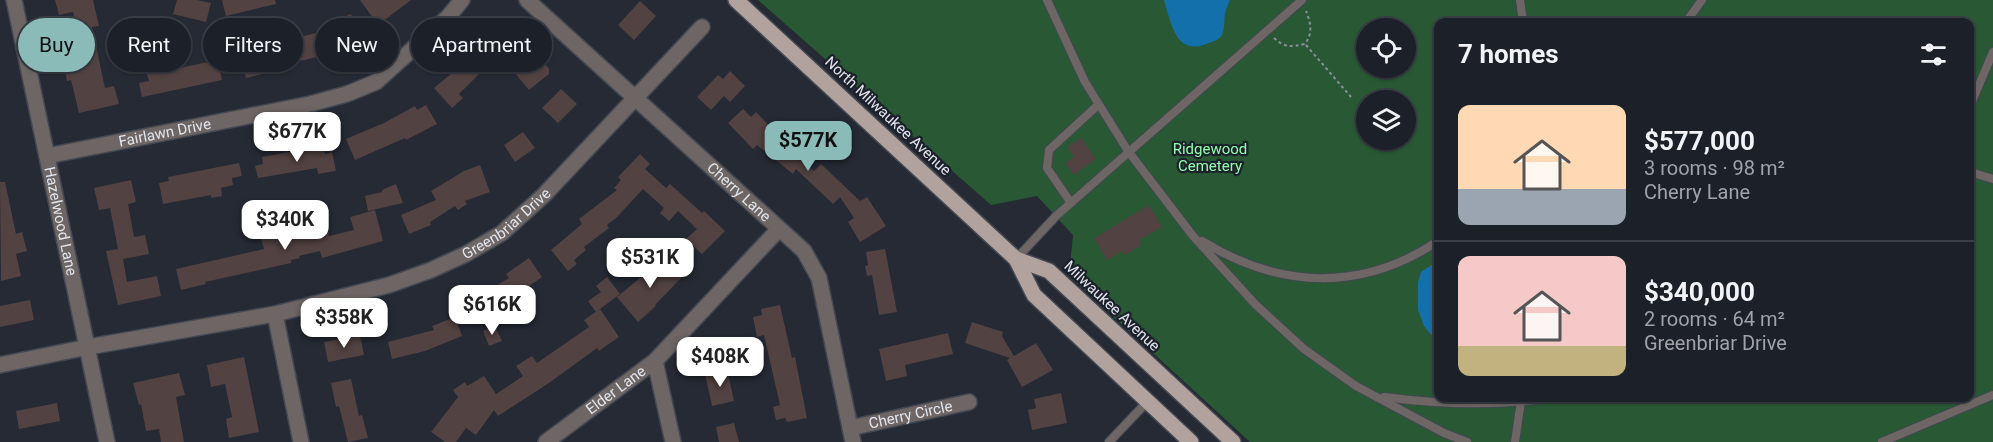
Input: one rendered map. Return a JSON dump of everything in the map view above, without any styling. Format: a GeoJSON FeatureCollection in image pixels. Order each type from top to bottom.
{"type":"FeatureCollection","features":[{"type":"Feature","properties":{"kind":"main road","name":"North Milwaukee Avenue"},"geometry":{"type":"LineString","coordinates":[[736,0],[1016,259]]}},
{"type":"Feature","properties":{"kind":"main road"},"geometry":{"type":"LineString","coordinates":[[1016,259],[1034,295],[1191,442]]}},
{"type":"Feature","properties":{"kind":"main road","name":"Milwaukee Avenue"},"geometry":{"type":"LineString","coordinates":[[1016,259],[1049,272],[1233,442]]}},
{"type":"Feature","properties":{"kind":"street","name":"Hazelwood Lane"},"geometry":{"type":"LineString","coordinates":[[14,0],[107,442]]}},
{"type":"Feature","properties":{"kind":"street","name":"Fairlawn Drive"},"geometry":{"type":"LineString","coordinates":[[47,156],[310,104],[347,94],[376,82],[448,17],[462,0]]}},
{"type":"Feature","properties":{"kind":"street","name":"Cherry Lane"},"geometry":{"type":"LineString","coordinates":[[527,0],[804,251],[819,278],[851,435]]}},
{"type":"Feature","properties":{"kind":"street","name":"Greenbriar Drive"},"geometry":{"type":"LineString","coordinates":[[0,365],[275,314],[389,285],[466,254],[502,233],[544,195],[702,27]]}},
{"type":"Feature","properties":{"kind":"street","name":"Elder Lane"},"geometry":{"type":"LineString","coordinates":[[546,442],[655,361],[779,229]]}},
{"type":"Feature","properties":{"kind":"street"},"geometry":{"type":"LineString","coordinates":[[275,314],[301,442]]}},
{"type":"Feature","properties":{"kind":"street"},"geometry":{"type":"LineString","coordinates":[[655,361],[673,442]]}},
{"type":"Feature","properties":{"kind":"street","name":"Cherry Circle"},"geometry":{"type":"LineString","coordinates":[[851,435],[969,402]]}},
{"type":"Feature","properties":{"kind":"lane"},"geometry":{"type":"LineString","coordinates":[[1047,0],[1070,53],[1098,105],[1128,152],[1193,236],[1256,306],[1278,328],[1356,386],[1467,442]]}},
{"type":"Feature","properties":{"kind":"lane"},"geometry":{"type":"LineString","coordinates":[[1016,259],[1071,203],[1301,0]]}},
{"type":"Feature","properties":{"kind":"lane"},"geometry":{"type":"LineString","coordinates":[[1520,0],[1522,18]]}},
{"type":"Feature","properties":{"kind":"lane"},"geometry":{"type":"LineString","coordinates":[[1689,18],[1702,0]]}},
{"type":"Feature","properties":{"kind":"lane"},"geometry":{"type":"LineString","coordinates":[[1974,97],[1993,52]]}},
{"type":"Feature","properties":{"kind":"lane"},"geometry":{"type":"LineString","coordinates":[[1071,203],[1047,168],[1049,150],[1098,105]]}},
{"type":"Feature","properties":{"kind":"lane"},"geometry":{"type":"LineString","coordinates":[[1974,173],[1993,179]]}},
{"type":"Feature","properties":{"kind":"lane"},"geometry":{"type":"LineString","coordinates":[[1193,236],[1218,251],[1260,268],[1288,275],[1324,279],[1356,276],[1386,268],[1408,259],[1434,243]]}},
{"type":"Feature","properties":{"kind":"lane"},"geometry":{"type":"LineString","coordinates":[[1376,395],[1434,402]]}},
{"type":"Feature","properties":{"kind":"lane"},"geometry":{"type":"LineString","coordinates":[[1882,442],[1993,395]]}},
{"type":"Feature","properties":{"kind":"lane"},"geometry":{"type":"LineString","coordinates":[[1109,442],[1147,402]]}},
{"type":"Feature","properties":{"kind":"lane"},"geometry":{"type":"LineString","coordinates":[[1515,442],[1521,402]]}},
{"type":"Feature","properties":{"kind":"path"},"geometry":{"type":"LineString","coordinates":[[1266,31],[1283,46],[1305,44],[1310,37],[1310,22],[1301,0]]}},
{"type":"Feature","properties":{"kind":"path"},"geometry":{"type":"LineString","coordinates":[[1305,44],[1351,98]]}},
{"type":"Feature","properties":{"kind":"green space","name":"Ridgewood Cemetery"},"geometry":{"type":"Polygon","coordinates":[[[758,0],[1993,0],[1993,442],[1250,442],[1069,276],[1073,235],[1037,196],[991,205],[758,0]]]}},
{"type":"Feature","properties":{"kind":"water"},"geometry":{"type":"Polygon","coordinates":[[[1164,0],[1230,0],[1225,13],[1222,34],[1216,40],[1198,46],[1189,46],[1182,42],[1173,28],[1164,0]]]}},
{"type":"Feature","properties":{"kind":"water"},"geometry":{"type":"Polygon","coordinates":[[[1434,264],[1434,338],[1424,326],[1418,310],[1418,282],[1421,272],[1434,264]]]}},
{"type":"Feature","properties":{"kind":"building"},"geometry":{"type":"Polygon","coordinates":[[[55,0],[93,0],[99,26],[95,27],[95,18],[74,18],[73,12],[59,15],[55,0]]]}},
{"type":"Feature","properties":{"kind":"building"},"geometry":{"type":"Polygon","coordinates":[[[177,0],[211,3],[207,18],[203,18],[203,21],[173,14],[177,0]]]}},
{"type":"Feature","properties":{"kind":"building"},"geometry":{"type":"Polygon","coordinates":[[[222,0],[275,0],[276,4],[226,16],[222,0]]]}},
{"type":"Feature","properties":{"kind":"building"},"geometry":{"type":"Polygon","coordinates":[[[360,0],[411,0],[387,18],[373,18],[360,0]]]}},
{"type":"Feature","properties":{"kind":"building"},"geometry":{"type":"Polygon","coordinates":[[[640,1],[656,16],[634,40],[618,25],[640,1]]]}},
{"type":"Feature","properties":{"kind":"building"},"geometry":{"type":"Polygon","coordinates":[[[315,33],[315,57],[303,60],[303,36],[315,33]]]}},
{"type":"Feature","properties":{"kind":"building"},"geometry":{"type":"Polygon","coordinates":[[[95,41],[105,88],[114,86],[119,104],[79,113],[71,80],[67,81],[65,72],[95,72],[95,41]]]}},
{"type":"Feature","properties":{"kind":"building"},"geometry":{"type":"Polygon","coordinates":[[[203,63],[203,72],[220,72],[222,80],[142,97],[139,83],[149,81],[147,74],[191,72],[191,66],[203,63]]]}},
{"type":"Feature","properties":{"kind":"building"},"geometry":{"type":"Polygon","coordinates":[[[730,71],[745,86],[730,102],[724,96],[711,110],[697,97],[718,75],[723,79],[730,71]]]}},
{"type":"Feature","properties":{"kind":"building"},"geometry":{"type":"Polygon","coordinates":[[[244,72],[270,72],[246,78],[244,72]]]}},
{"type":"Feature","properties":{"kind":"building"},"geometry":{"type":"Polygon","coordinates":[[[453,72],[481,72],[459,94],[463,98],[452,108],[434,88],[453,72]]]}},
{"type":"Feature","properties":{"kind":"building"},"geometry":{"type":"Polygon","coordinates":[[[514,72],[549,72],[549,74],[529,90],[514,72]]]}},
{"type":"Feature","properties":{"kind":"building"},"geometry":{"type":"Polygon","coordinates":[[[561,89],[577,104],[558,123],[542,108],[561,89]]]}},
{"type":"Feature","properties":{"kind":"building"},"geometry":{"type":"Polygon","coordinates":[[[426,105],[437,124],[406,140],[405,138],[355,160],[346,139],[384,123],[415,106],[417,110],[426,105]]]}},
{"type":"Feature","properties":{"kind":"building"},"geometry":{"type":"Polygon","coordinates":[[[743,109],[751,117],[756,112],[780,137],[782,135],[802,152],[797,158],[814,171],[821,164],[860,201],[867,197],[886,226],[860,242],[848,222],[854,218],[840,197],[833,204],[796,169],[793,174],[757,145],[753,149],[728,123],[743,109]]]}},
{"type":"Feature","properties":{"kind":"building"},"geometry":{"type":"Polygon","coordinates":[[[523,132],[535,148],[515,162],[504,145],[523,132]]]}},
{"type":"Feature","properties":{"kind":"building"},"geometry":{"type":"Polygon","coordinates":[[[1081,138],[1096,159],[1074,175],[1065,163],[1074,157],[1067,147],[1081,138]]]}},
{"type":"Feature","properties":{"kind":"building"},"geometry":{"type":"Polygon","coordinates":[[[323,146],[325,154],[332,152],[336,171],[318,174],[317,168],[258,178],[255,166],[263,164],[262,157],[323,146]]]}},
{"type":"Feature","properties":{"kind":"building"},"geometry":{"type":"Polygon","coordinates":[[[640,154],[650,164],[645,169],[666,188],[670,184],[725,231],[702,254],[686,239],[697,229],[678,211],[669,221],[660,213],[664,208],[643,189],[607,225],[609,228],[584,247],[586,250],[574,260],[577,264],[568,271],[551,250],[582,224],[579,219],[617,190],[614,188],[621,180],[618,177],[640,154]]]}},
{"type":"Feature","properties":{"kind":"building"},"geometry":{"type":"Polygon","coordinates":[[[239,163],[242,176],[232,178],[233,185],[221,188],[222,196],[211,198],[211,195],[163,204],[159,183],[169,181],[168,177],[239,163]]]}},
{"type":"Feature","properties":{"kind":"building"},"geometry":{"type":"Polygon","coordinates":[[[480,165],[490,192],[465,201],[467,204],[458,210],[455,206],[430,222],[431,225],[409,234],[401,215],[436,200],[431,191],[464,171],[480,165]]]}},
{"type":"Feature","properties":{"kind":"building"},"geometry":{"type":"Polygon","coordinates":[[[131,180],[136,202],[128,204],[134,237],[145,235],[149,254],[123,259],[127,282],[157,276],[161,296],[118,305],[106,251],[118,249],[110,208],[99,210],[94,188],[131,180]]]}},
{"type":"Feature","properties":{"kind":"building"},"geometry":{"type":"Polygon","coordinates":[[[0,182],[5,182],[16,234],[22,232],[27,251],[16,254],[21,276],[1,281],[0,182]]]}},
{"type":"Feature","properties":{"kind":"building"},"geometry":{"type":"Polygon","coordinates":[[[396,184],[403,203],[368,211],[365,196],[382,192],[396,184]]]}},
{"type":"Feature","properties":{"kind":"building"},"geometry":{"type":"Polygon","coordinates":[[[1149,205],[1162,227],[1139,240],[1142,245],[1125,255],[1123,251],[1107,260],[1094,238],[1149,205]]]}},
{"type":"Feature","properties":{"kind":"building"},"geometry":{"type":"Polygon","coordinates":[[[375,210],[383,241],[322,258],[320,251],[299,256],[300,258],[291,260],[291,263],[205,282],[206,284],[181,290],[176,269],[264,249],[261,237],[327,226],[329,236],[354,230],[350,217],[375,210]]]}},
{"type":"Feature","properties":{"kind":"building"},"geometry":{"type":"Polygon","coordinates":[[[649,239],[660,249],[651,259],[640,250],[649,239]]]}},
{"type":"Feature","properties":{"kind":"building"},"geometry":{"type":"Polygon","coordinates":[[[885,249],[897,312],[879,315],[872,275],[867,276],[866,252],[885,249]]]}},
{"type":"Feature","properties":{"kind":"building"},"geometry":{"type":"Polygon","coordinates":[[[660,255],[682,277],[638,322],[617,297],[646,273],[644,271],[660,255]]]}},
{"type":"Feature","properties":{"kind":"building"},"geometry":{"type":"Polygon","coordinates":[[[529,258],[542,277],[488,316],[477,297],[509,278],[506,274],[529,258]]]}},
{"type":"Feature","properties":{"kind":"building"},"geometry":{"type":"Polygon","coordinates":[[[607,277],[620,294],[596,312],[588,301],[601,292],[596,286],[607,277]]]}},
{"type":"Feature","properties":{"kind":"building"},"geometry":{"type":"Polygon","coordinates":[[[30,300],[34,320],[0,327],[0,306],[30,300]]]}},
{"type":"Feature","properties":{"kind":"building"},"geometry":{"type":"Polygon","coordinates":[[[780,305],[792,358],[795,357],[807,418],[787,422],[785,418],[776,420],[773,407],[780,405],[764,335],[757,337],[753,317],[762,315],[761,309],[780,305]]]}},
{"type":"Feature","properties":{"kind":"building"},"geometry":{"type":"Polygon","coordinates":[[[600,309],[619,337],[599,351],[597,348],[498,416],[494,410],[476,435],[466,428],[456,442],[445,442],[431,432],[458,397],[453,390],[465,382],[467,386],[484,376],[496,394],[523,376],[516,366],[532,356],[537,363],[589,327],[584,320],[600,309]]]}},
{"type":"Feature","properties":{"kind":"building"},"geometry":{"type":"Polygon","coordinates":[[[455,317],[462,336],[425,351],[392,359],[388,342],[434,330],[432,326],[455,317]]]}},
{"type":"Feature","properties":{"kind":"building"},"geometry":{"type":"Polygon","coordinates":[[[972,322],[1003,332],[1002,336],[1014,356],[1036,343],[1053,370],[1022,387],[1007,360],[1010,358],[965,343],[972,322]]]}},
{"type":"Feature","properties":{"kind":"building"},"geometry":{"type":"Polygon","coordinates":[[[495,326],[502,341],[489,346],[483,331],[495,326]]]}},
{"type":"Feature","properties":{"kind":"building"},"geometry":{"type":"Polygon","coordinates":[[[948,333],[953,354],[905,365],[907,376],[886,381],[879,349],[948,333]]]}},
{"type":"Feature","properties":{"kind":"building"},"geometry":{"type":"Polygon","coordinates":[[[360,335],[364,355],[328,362],[324,342],[360,335]]]}},
{"type":"Feature","properties":{"kind":"building"},"geometry":{"type":"Polygon","coordinates":[[[244,357],[259,432],[229,438],[226,419],[232,417],[225,384],[211,387],[207,365],[244,357]]]}},
{"type":"Feature","properties":{"kind":"building"},"geometry":{"type":"Polygon","coordinates":[[[727,369],[734,401],[712,406],[705,374],[727,369]]]}},
{"type":"Feature","properties":{"kind":"building"},"geometry":{"type":"Polygon","coordinates":[[[179,373],[185,395],[176,397],[184,442],[161,442],[159,429],[146,431],[141,404],[139,405],[133,383],[179,373]]]}},
{"type":"Feature","properties":{"kind":"building"},"geometry":{"type":"Polygon","coordinates":[[[351,379],[359,416],[362,415],[368,438],[348,442],[339,406],[336,407],[331,383],[351,379]]]}},
{"type":"Feature","properties":{"kind":"building"},"geometry":{"type":"Polygon","coordinates":[[[1061,393],[1067,423],[1032,430],[1028,410],[1036,408],[1034,399],[1061,393]]]}},
{"type":"Feature","properties":{"kind":"building"},"geometry":{"type":"Polygon","coordinates":[[[57,403],[60,421],[19,429],[16,411],[57,403]]]}},
{"type":"Feature","properties":{"kind":"building"},"geometry":{"type":"Polygon","coordinates":[[[734,423],[739,442],[719,442],[716,427],[734,423]]]}}]}
